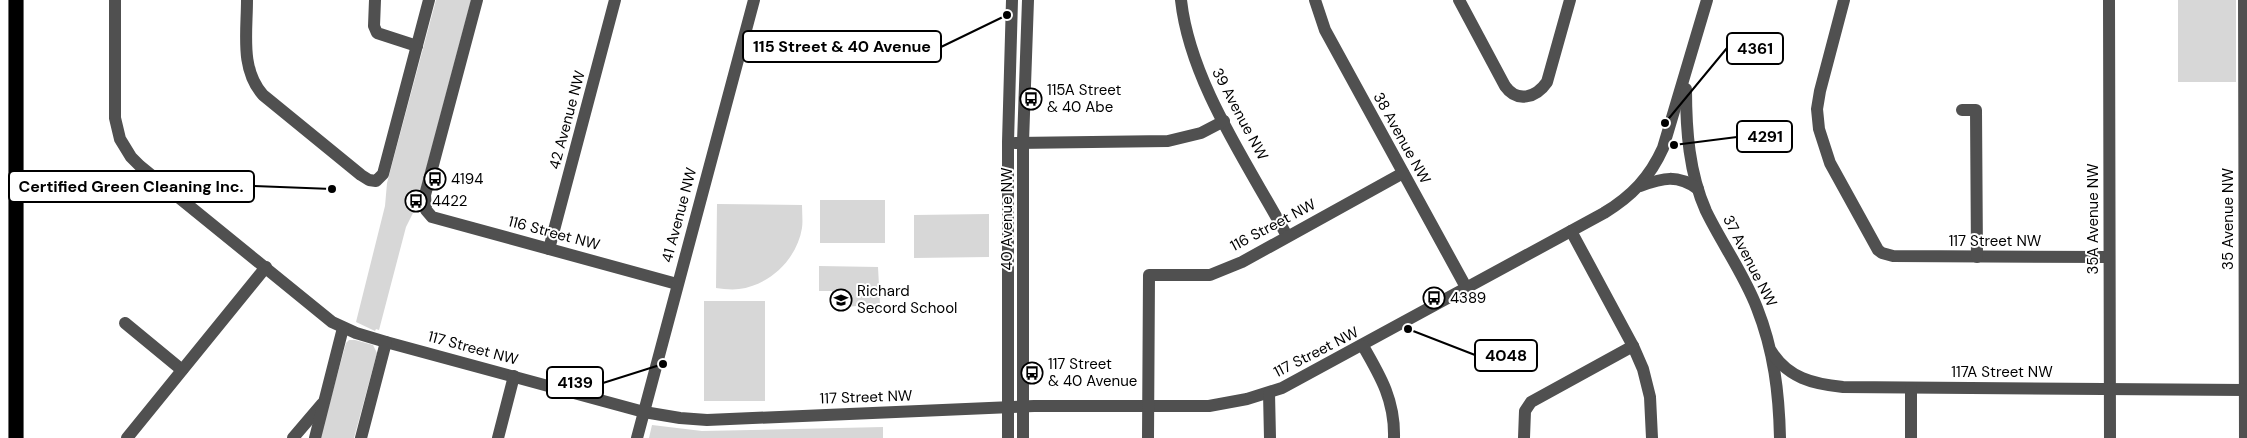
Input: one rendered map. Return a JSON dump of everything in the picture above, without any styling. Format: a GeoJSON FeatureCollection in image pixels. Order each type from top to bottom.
{"type":"FeatureCollection","features":[{"type":"Feature","properties":{"kind":"highway"},"geometry":{"type":"LineString","coordinates":[[16,0],[17,438]]}},
{"type":"Feature","properties":{"kind":"street","name":"117 Street NW"},"geometry":{"type":"LineString","coordinates":[[115,0],[115,107],[120,139],[131,157],[321,314],[343,328],[386,342],[644,412],[680,418],[722,420],[1023,407],[1209,406],[1269,393],[1294,383],[1363,346],[1571,231],[1616,205],[1640,186]]}},
{"type":"Feature","properties":{"kind":"street"},"geometry":{"type":"LineString","coordinates":[[247,0],[247,61],[250,78],[262,95],[361,175],[369,180],[379,181],[384,174],[417,46],[426,1]]}},
{"type":"Feature","properties":{"kind":"street"},"geometry":{"type":"LineString","coordinates":[[375,0],[374,26],[377,34],[417,46]]}},
{"type":"Feature","properties":{"kind":"street","name":"116 Street NW"},"geometry":{"type":"LineString","coordinates":[[477,0],[425,195],[426,210],[432,217],[677,284]]}},
{"type":"Feature","properties":{"kind":"street","name":"42 Avenue NW"},"geometry":{"type":"LineString","coordinates":[[549,249],[615,0]]}},
{"type":"Feature","properties":{"kind":"street","name":"41 Avenue NW"},"geometry":{"type":"LineString","coordinates":[[637,438],[754,0]]}},
{"type":"Feature","properties":{"kind":"street","name":"40 Avenue NW"},"geometry":{"type":"LineString","coordinates":[[1008,438],[1008,142],[1012,0]]}},
{"type":"Feature","properties":{"kind":"street","name":"40 Avenue NW"},"geometry":{"type":"LineString","coordinates":[[1023,438],[1023,142],[1028,0]]}},
{"type":"Feature","properties":{"kind":"street","name":"39 Avenue NW"},"geometry":{"type":"LineString","coordinates":[[1181,0],[1194,60],[1224,121],[1287,236]]}},
{"type":"Feature","properties":{"kind":"street","name":"38 Avenue NW"},"geometry":{"type":"LineString","coordinates":[[1315,0],[1325,30],[1467,289]]}},
{"type":"Feature","properties":{"kind":"street"},"geometry":{"type":"LineString","coordinates":[[1459,0],[1505,86],[1512,95],[1522,98],[1538,92],[1547,82],[1570,0]]}},
{"type":"Feature","properties":{"kind":"street","name":"37 Avenue NW"},"geometry":{"type":"LineString","coordinates":[[1640,186],[1664,148],[1707,0]]}},
{"type":"Feature","properties":{"kind":"street","name":"117 Street NW"},"geometry":{"type":"LineString","coordinates":[[1844,0],[1820,90],[1817,109],[1819,129],[1830,163],[1875,245],[1882,253],[1893,256],[2109,257]]}},
{"type":"Feature","properties":{"kind":"street","name":"35A Avenue NW"},"geometry":{"type":"LineString","coordinates":[[2109,0],[2110,438]]}},
{"type":"Feature","properties":{"kind":"street","name":"35 Avenue NW"},"geometry":{"type":"LineString","coordinates":[[2244,0],[2245,438]]}},
{"type":"Feature","properties":{"kind":"street","name":"37 Avenue NW"},"geometry":{"type":"LineString","coordinates":[[1687,70],[1688,128],[1698,189],[1716,230],[1757,307],[1771,352],[1779,394],[1780,438]]}},
{"type":"Feature","properties":{"kind":"street"},"geometry":{"type":"LineString","coordinates":[[1962,110],[1976,110],[1977,257]]}},
{"type":"Feature","properties":{"kind":"street"},"geometry":{"type":"LineString","coordinates":[[1008,142],[1168,141],[1201,133],[1224,121]]}},
{"type":"Feature","properties":{"kind":"street","name":"116 Street NW"},"geometry":{"type":"LineString","coordinates":[[1148,406],[1149,275],[1210,275],[1242,262],[1403,173]]}},
{"type":"Feature","properties":{"kind":"street"},"geometry":{"type":"LineString","coordinates":[[1640,186],[1670,178],[1685,181],[1698,189]]}},
{"type":"Feature","properties":{"kind":"street"},"geometry":{"type":"LineString","coordinates":[[1571,231],[1633,346],[1643,369],[1648,391],[1652,438]]}},
{"type":"Feature","properties":{"kind":"street"},"geometry":{"type":"LineString","coordinates":[[127,438],[266,267]]}},
{"type":"Feature","properties":{"kind":"street"},"geometry":{"type":"LineString","coordinates":[[124,323],[182,370]]}},
{"type":"Feature","properties":{"kind":"street"},"geometry":{"type":"LineString","coordinates":[[315,438],[343,328]]}},
{"type":"Feature","properties":{"kind":"street"},"geometry":{"type":"LineString","coordinates":[[361,438],[386,342]]}},
{"type":"Feature","properties":{"kind":"street"},"geometry":{"type":"LineString","coordinates":[[1363,346],[1389,397],[1393,413],[1394,438]]}},
{"type":"Feature","properties":{"kind":"street"},"geometry":{"type":"LineString","coordinates":[[1524,438],[1524,418],[1527,406],[1535,399],[1633,346]]}},
{"type":"Feature","properties":{"kind":"street","name":"117A Street NW"},"geometry":{"type":"LineString","coordinates":[[1771,352],[1789,372],[1818,384],[1843,387],[2245,390]]}},
{"type":"Feature","properties":{"kind":"street"},"geometry":{"type":"LineString","coordinates":[[498,438],[514,376]]}},
{"type":"Feature","properties":{"kind":"street"},"geometry":{"type":"LineString","coordinates":[[1911,388],[1911,438]]}},
{"type":"Feature","properties":{"kind":"street"},"geometry":{"type":"LineString","coordinates":[[1269,393],[1270,438]]}},
{"type":"Feature","properties":{"kind":"street"},"geometry":{"type":"LineString","coordinates":[[293,438],[325,400]]}},
{"type":"Feature","properties":{"kind":"street"},"geometry":{"type":"LineString","coordinates":[[1148,406],[1148,438]]}},
{"type":"Feature","properties":{"kind":"shaded area"},"geometry":{"type":"Polygon","coordinates":[[[436,0],[471,0],[416,207],[406,227],[379,330],[376,329],[375,331],[356,322],[385,206],[387,183],[436,0]]]}},
{"type":"Feature","properties":{"kind":"shaded area"},"geometry":{"type":"Polygon","coordinates":[[[2178,0],[2236,0],[2236,82],[2178,82],[2178,0]]]}},
{"type":"Feature","properties":{"kind":"shaded area"},"geometry":{"type":"Polygon","coordinates":[[[820,200],[885,200],[885,243],[820,243],[820,200]]]}},
{"type":"Feature","properties":{"kind":"shaded area"},"geometry":{"type":"Polygon","coordinates":[[[717,204],[802,205],[802,225],[799,239],[788,260],[780,269],[750,287],[736,289],[716,288],[717,204]]]}},
{"type":"Feature","properties":{"kind":"shaded area"},"geometry":{"type":"Polygon","coordinates":[[[989,214],[989,257],[914,258],[914,215],[989,214]]]}},
{"type":"Feature","properties":{"kind":"shaded area"},"geometry":{"type":"Polygon","coordinates":[[[819,266],[878,267],[880,304],[833,308],[832,291],[819,291],[819,266]]]}},
{"type":"Feature","properties":{"kind":"shaded area"},"geometry":{"type":"Polygon","coordinates":[[[704,301],[765,301],[765,401],[704,401],[704,301]]]}},
{"type":"Feature","properties":{"kind":"shaded area"},"geometry":{"type":"Polygon","coordinates":[[[349,340],[373,345],[377,353],[354,438],[320,438],[346,343],[349,340]]]}},
{"type":"Feature","properties":{"kind":"shaded area"},"geometry":{"type":"Polygon","coordinates":[[[652,425],[702,431],[883,427],[883,438],[649,438],[652,425]]]}},
{"type":"Feature","properties":{"kind":"place","name":"115 Street & 40 Avenue"},"geometry":{"type":"Point","coordinates":[1007,15]}},
{"type":"Feature","properties":{"kind":"place","name":"115A Street & 40 Abe"},"geometry":{"type":"Point","coordinates":[1031,99]}},
{"type":"Feature","properties":{"kind":"place","name":"4361"},"geometry":{"type":"Point","coordinates":[1665,123]}},
{"type":"Feature","properties":{"kind":"place","name":"4291"},"geometry":{"type":"Point","coordinates":[1674,145]}},
{"type":"Feature","properties":{"kind":"place","name":"4194"},"geometry":{"type":"Point","coordinates":[435,179]}},
{"type":"Feature","properties":{"kind":"place","name":"Certified Green Cleaning Inc."},"geometry":{"type":"Point","coordinates":[332,189]}},
{"type":"Feature","properties":{"kind":"place","name":"4422"},"geometry":{"type":"Point","coordinates":[416,201]}},
{"type":"Feature","properties":{"kind":"place","name":"4389"},"geometry":{"type":"Point","coordinates":[1434,298]}},
{"type":"Feature","properties":{"kind":"place","name":"Richard Secord School"},"geometry":{"type":"Point","coordinates":[841,300]}},
{"type":"Feature","properties":{"kind":"place","name":"4048"},"geometry":{"type":"Point","coordinates":[1408,329]}},
{"type":"Feature","properties":{"kind":"place","name":"4139"},"geometry":{"type":"Point","coordinates":[663,364]}},
{"type":"Feature","properties":{"kind":"place","name":"117 Street & 40 Avenue"},"geometry":{"type":"Point","coordinates":[1032,373]}}]}
